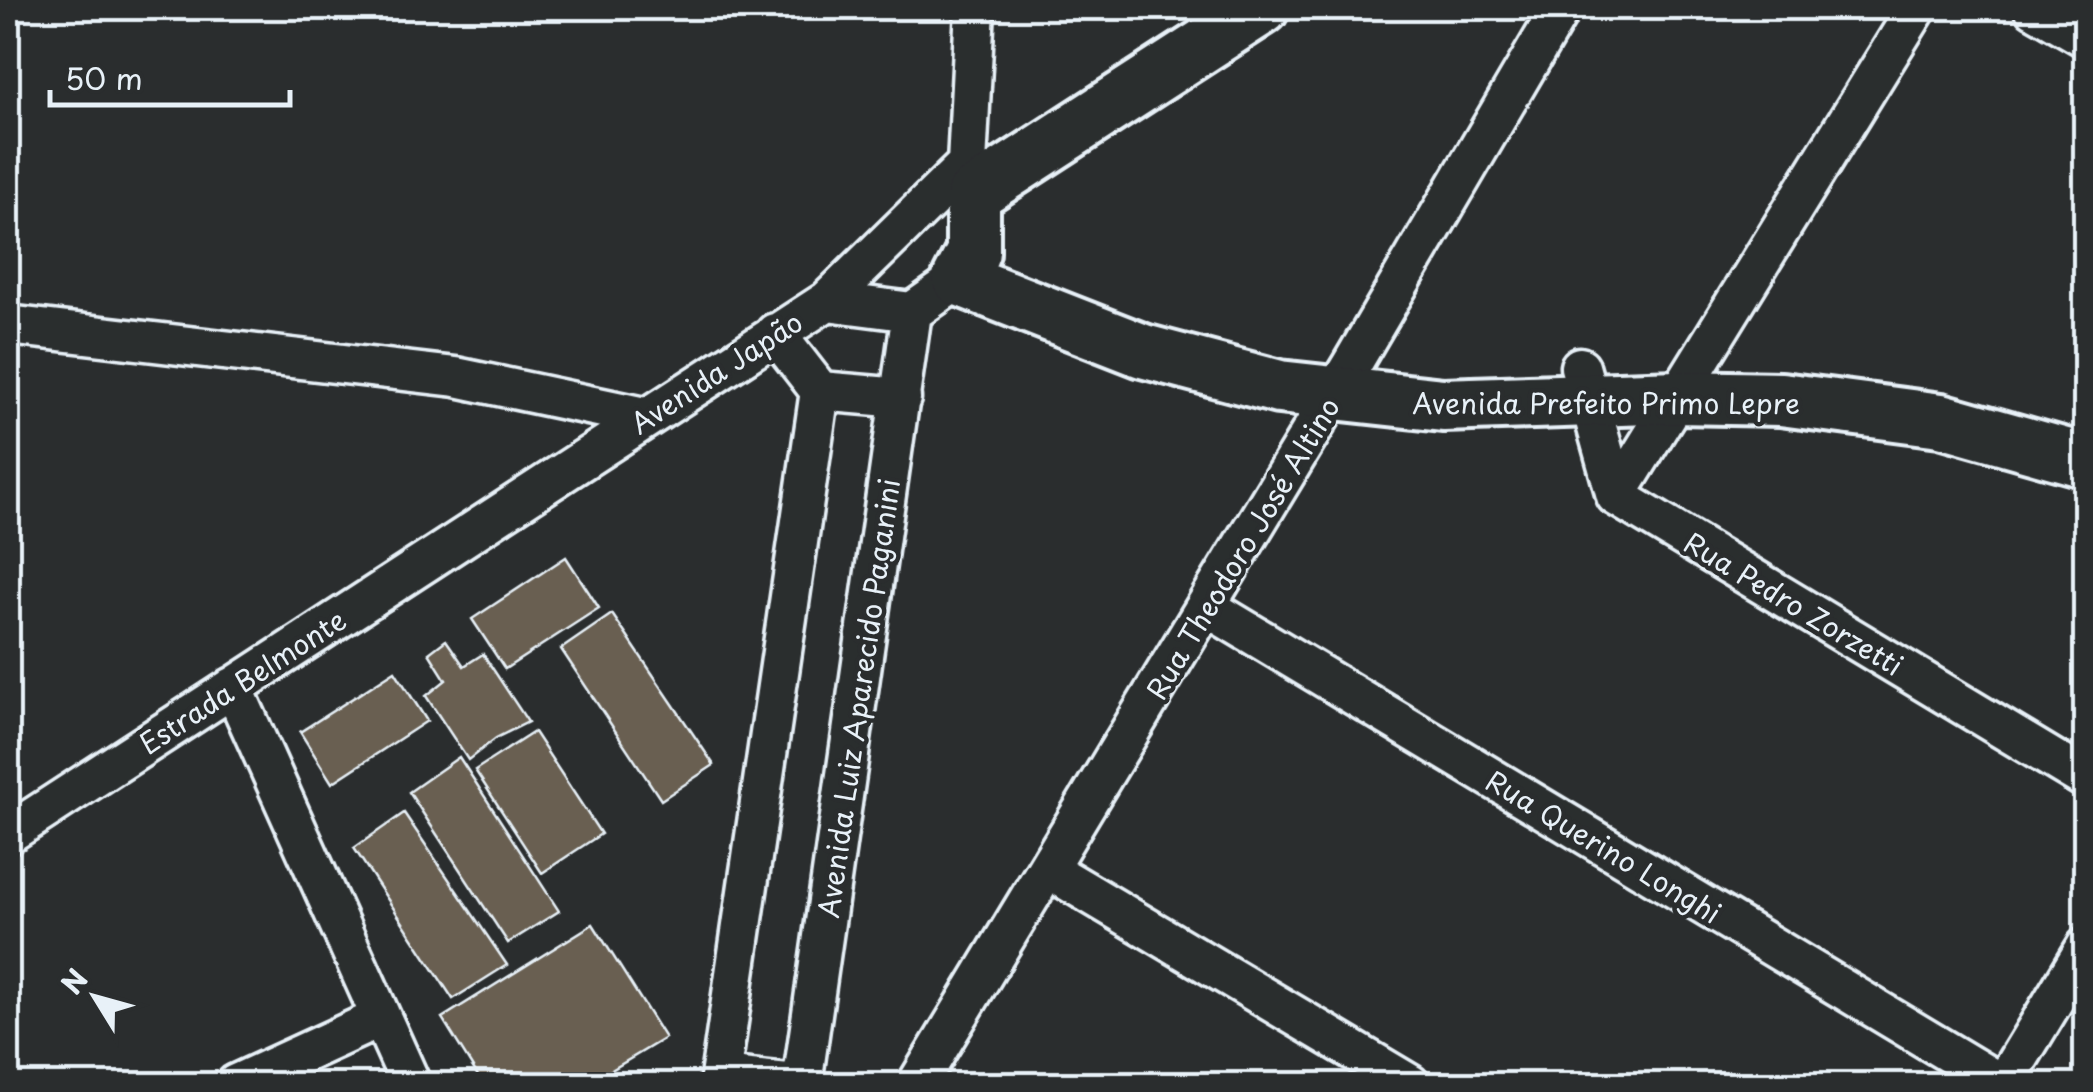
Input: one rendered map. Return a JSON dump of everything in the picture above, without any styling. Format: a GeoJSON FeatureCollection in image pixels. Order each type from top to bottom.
{"type":"FeatureCollection","features":[{"type":"Feature","properties":{"kind":"street"},"geometry":{"type":"LineString","coordinates":[[912,312],[966,266],[975,8]]}},
{"type":"Feature","properties":{"kind":"street"},"geometry":{"type":"LineString","coordinates":[[826,302],[970,180],[1262,8]]}},
{"type":"Feature","properties":{"kind":"street","name":"Rua Theodoro José Altino"},"geometry":{"type":"LineString","coordinates":[[918,1084],[1343,380],[1561,8]]}},
{"type":"Feature","properties":{"kind":"street"},"geometry":{"type":"LineString","coordinates":[[1616,496],[1918,8]]}},
{"type":"Feature","properties":{"kind":"street"},"geometry":{"type":"LineString","coordinates":[[2034,8],[2086,38]]}},
{"type":"Feature","properties":{"kind":"street","name":"Avenida Prefeito Primo Lepre"},"geometry":{"type":"LineString","coordinates":[[966,266],[1158,323],[1288,356],[1343,380],[1444,372],[1584,384],[1688,380],[1779,365],[1946,386],[2086,427]]}},
{"type":"Feature","properties":{"kind":"street","name":"Avenida Japão"},"geometry":{"type":"LineString","coordinates":[[477,527],[826,302],[912,312]]}},
{"type":"Feature","properties":{"kind":"street","name":"Avenida Luiz Aparecido Paganini"},"geometry":{"type":"LineString","coordinates":[[800,1084],[912,312]]}},
{"type":"Feature","properties":{"kind":"street"},"geometry":{"type":"LineString","coordinates":[[8,326],[456,377],[645,417]]}},
{"type":"Feature","properties":{"kind":"street"},"geometry":{"type":"LineString","coordinates":[[775,333],[820,391],[720,1080],[800,1084]]}},
{"type":"Feature","properties":{"kind":"street","name":"Avenida Prefeito Primo Lepre"},"geometry":{"type":"LineString","coordinates":[[1688,380],[1781,399],[1941,420],[2086,461]]}},
{"type":"Feature","properties":{"kind":"street"},"geometry":{"type":"LineString","coordinates":[[1584,384],[1616,496]]}},
{"type":"Feature","properties":{"kind":"street"},"geometry":{"type":"LineString","coordinates":[[820,391],[901,398]]}},
{"type":"Feature","properties":{"kind":"street","name":"Rua Pedro Zorzetti"},"geometry":{"type":"LineString","coordinates":[[1616,496],[2086,779]]}},
{"type":"Feature","properties":{"kind":"street","name":"Estrada Belmonte"},"geometry":{"type":"LineString","coordinates":[[8,834],[477,527]]}},
{"type":"Feature","properties":{"kind":"street","name":"Rua Querino Longhi"},"geometry":{"type":"LineString","coordinates":[[1207,607],[2002,1084]]}},
{"type":"Feature","properties":{"kind":"street"},"geometry":{"type":"LineString","coordinates":[[233,686],[411,1084]]}},
{"type":"Feature","properties":{"kind":"street"},"geometry":{"type":"LineString","coordinates":[[1048,869],[1410,1084]]}},
{"type":"Feature","properties":{"kind":"street"},"geometry":{"type":"LineString","coordinates":[[2002,1084],[2086,947]]}},
{"type":"Feature","properties":{"kind":"street"},"geometry":{"type":"LineString","coordinates":[[236,1084],[380,1018]]}},
{"type":"Feature","properties":{"kind":"building"},"geometry":{"type":"Polygon","coordinates":[[[566,557],[599,608],[505,669],[472,619],[566,557]]]}},
{"type":"Feature","properties":{"kind":"building"},"geometry":{"type":"Polygon","coordinates":[[[612,614],[714,765],[661,800],[561,649],[612,614]]]}},
{"type":"Feature","properties":{"kind":"building"},"geometry":{"type":"Polygon","coordinates":[[[446,640],[464,666],[483,654],[528,722],[496,738],[468,760],[426,696],[446,680],[429,653],[446,640]]]}},
{"type":"Feature","properties":{"kind":"building"},"geometry":{"type":"Polygon","coordinates":[[[395,671],[427,721],[332,783],[300,732],[395,671]]]}},
{"type":"Feature","properties":{"kind":"building"},"geometry":{"type":"Polygon","coordinates":[[[534,732],[601,834],[542,873],[475,770],[534,732]]]}},
{"type":"Feature","properties":{"kind":"building"},"geometry":{"type":"Polygon","coordinates":[[[459,757],[559,911],[508,943],[409,792],[459,757]]]}},
{"type":"Feature","properties":{"kind":"building"},"geometry":{"type":"Polygon","coordinates":[[[404,813],[507,965],[453,999],[354,848],[404,813]]]}},
{"type":"Feature","properties":{"kind":"building"},"geometry":{"type":"Polygon","coordinates":[[[593,924],[665,1038],[588,1084],[483,1084],[442,1018],[593,924]]]}}]}
